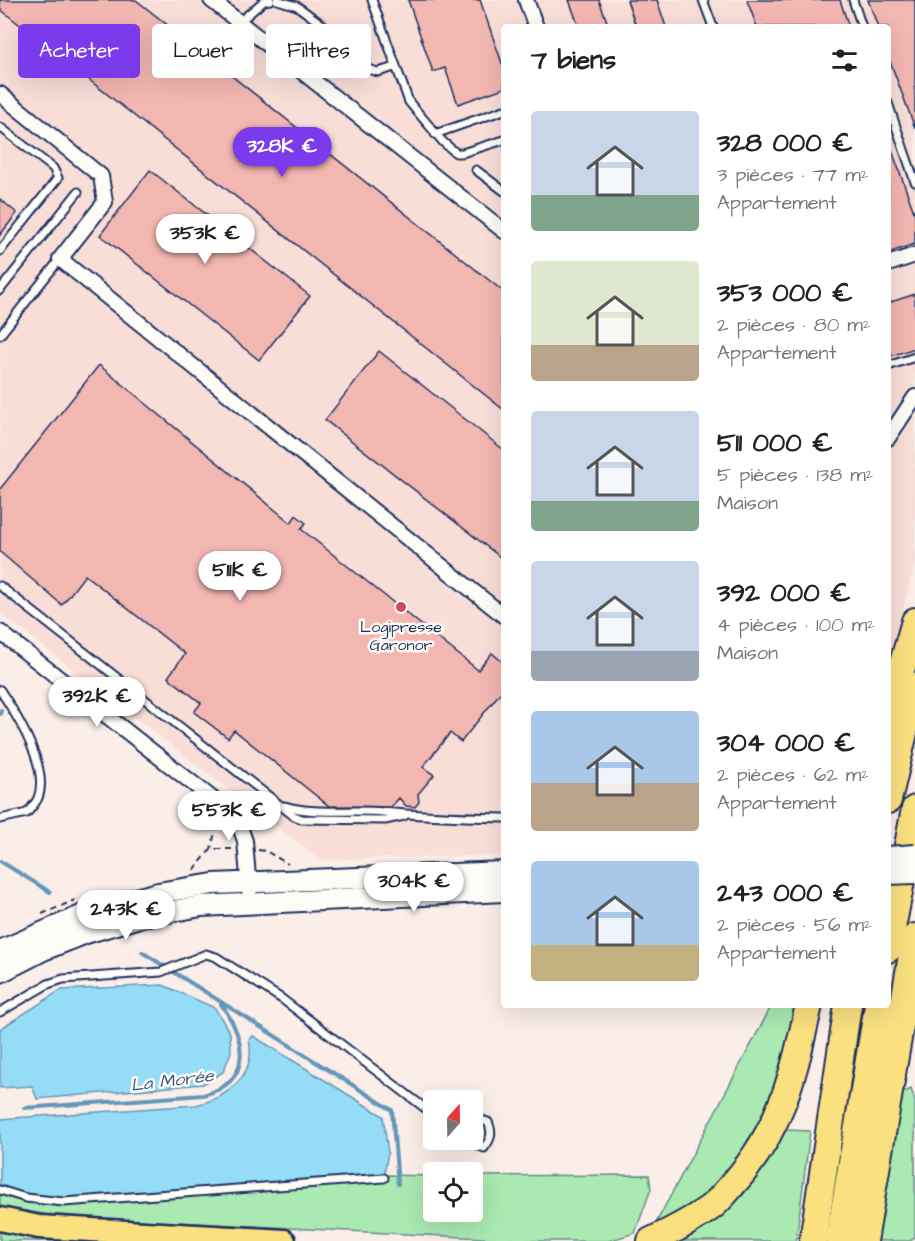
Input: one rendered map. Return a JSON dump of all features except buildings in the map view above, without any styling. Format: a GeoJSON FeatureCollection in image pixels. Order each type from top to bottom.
{"type":"FeatureCollection","features":[{"type":"Feature","properties":{"kind":"highway"},"geometry":{"type":"LineString","coordinates":[[891,705],[915,621]]}},
{"type":"Feature","properties":{"kind":"highway"},"geometry":{"type":"LineString","coordinates":[[891,787],[915,686]]}},
{"type":"Feature","properties":{"kind":"highway"},"geometry":{"type":"LineString","coordinates":[[891,933],[915,809]]}},
{"type":"Feature","properties":{"kind":"highway"},"geometry":{"type":"LineString","coordinates":[[864,1241],[912,973],[915,937]]}},
{"type":"Feature","properties":{"kind":"highway"},"geometry":{"type":"LineString","coordinates":[[651,1241],[683,1226],[713,1206],[743,1173],[773,1129],[794,1075],[808,1008]]}},
{"type":"Feature","properties":{"kind":"highway"},"geometry":{"type":"LineString","coordinates":[[813,1241],[848,1008]]}},
{"type":"Feature","properties":{"kind":"highway"},"geometry":{"type":"LineString","coordinates":[[839,1241],[878,1008]]}},
{"type":"Feature","properties":{"kind":"main road"},"geometry":{"type":"LineString","coordinates":[[891,857],[915,855]]}},
{"type":"Feature","properties":{"kind":"main road"},"geometry":{"type":"LineString","coordinates":[[0,951],[96,910],[158,893],[248,881],[501,872]]}},
{"type":"Feature","properties":{"kind":"main road"},"geometry":{"type":"LineString","coordinates":[[891,874],[915,873]]}},
{"type":"Feature","properties":{"kind":"main road"},"geometry":{"type":"LineString","coordinates":[[0,972],[54,946],[136,918],[201,906],[501,891]]}},
{"type":"Feature","properties":{"kind":"main road"},"geometry":{"type":"LineString","coordinates":[[0,1219],[39,1227],[284,1241]]}},
{"type":"Feature","properties":{"kind":"street"},"geometry":{"type":"LineString","coordinates":[[526,0],[535,24]]}},
{"type":"Feature","properties":{"kind":"street"},"geometry":{"type":"LineString","coordinates":[[219,2],[266,43]]}},
{"type":"Feature","properties":{"kind":"street"},"geometry":{"type":"LineString","coordinates":[[310,78],[501,229]]}},
{"type":"Feature","properties":{"kind":"street"},"geometry":{"type":"LineString","coordinates":[[0,94],[101,176],[105,202],[60,259],[501,614]]}},
{"type":"Feature","properties":{"kind":"street"},"geometry":{"type":"LineString","coordinates":[[891,263],[915,255]]}},
{"type":"Feature","properties":{"kind":"street"},"geometry":{"type":"LineString","coordinates":[[891,433],[915,397]]}},
{"type":"Feature","properties":{"kind":"street"},"geometry":{"type":"LineString","coordinates":[[0,632],[199,788],[239,824],[244,841],[250,902]]}},
{"type":"Feature","properties":{"kind":"lane"},"geometry":{"type":"LineString","coordinates":[[239,22],[264,1],[270,0]]}},
{"type":"Feature","properties":{"kind":"lane"},"geometry":{"type":"LineString","coordinates":[[277,0],[297,6],[342,39],[368,69],[378,72],[395,67]]}},
{"type":"Feature","properties":{"kind":"lane"},"geometry":{"type":"LineString","coordinates":[[372,0],[409,102],[435,134],[456,153],[501,141]]}},
{"type":"Feature","properties":{"kind":"lane"},"geometry":{"type":"LineString","coordinates":[[703,0],[711,24]]}},
{"type":"Feature","properties":{"kind":"lane"},"geometry":{"type":"LineString","coordinates":[[853,0],[861,24]]}},
{"type":"Feature","properties":{"kind":"lane"},"geometry":{"type":"LineString","coordinates":[[435,134],[501,111]]}},
{"type":"Feature","properties":{"kind":"lane"},"geometry":{"type":"LineString","coordinates":[[891,112],[915,182]]}},
{"type":"Feature","properties":{"kind":"lane"},"geometry":{"type":"LineString","coordinates":[[0,127],[53,168],[58,178],[0,250]]}},
{"type":"Feature","properties":{"kind":"lane"},"geometry":{"type":"LineString","coordinates":[[476,170],[501,189]]}},
{"type":"Feature","properties":{"kind":"lane"},"geometry":{"type":"LineString","coordinates":[[0,290],[78,192]]}},
{"type":"Feature","properties":{"kind":"lane"},"geometry":{"type":"LineString","coordinates":[[0,335],[60,259]]}},
{"type":"Feature","properties":{"kind":"lane"},"geometry":{"type":"LineString","coordinates":[[891,365],[915,357]]}},
{"type":"Feature","properties":{"kind":"lane"},"geometry":{"type":"LineString","coordinates":[[0,586],[302,819],[385,820],[404,816],[501,818]]}},
{"type":"Feature","properties":{"kind":"lane"},"geometry":{"type":"LineString","coordinates":[[0,690],[25,729],[40,777],[38,798],[27,813],[0,819]]}},
{"type":"Feature","properties":{"kind":"lane"},"geometry":{"type":"LineString","coordinates":[[0,1012],[48,984],[63,979],[161,972],[206,954],[216,957],[282,999],[423,1107]]}},
{"type":"Feature","properties":{"kind":"lane"},"geometry":{"type":"LineString","coordinates":[[483,1120],[488,1122],[492,1130],[490,1141],[483,1148]]}},
{"type":"Feature","properties":{"kind":"lane"},"geometry":{"type":"LineString","coordinates":[[0,1190],[26,1198],[64,1202],[384,1178]]}},
{"type":"Feature","properties":{"kind":"path"},"geometry":{"type":"LineString","coordinates":[[199,788],[200,801],[213,820],[215,832],[211,849]]}},
{"type":"Feature","properties":{"kind":"shaded area"},"geometry":{"type":"Polygon","coordinates":[[[0,0],[915,0],[915,564],[891,652],[891,24],[501,24],[501,855],[320,860],[0,613],[0,0]]]}},
{"type":"Feature","properties":{"kind":"green space"},"geometry":{"type":"Polygon","coordinates":[[[770,1008],[801,1008],[768,1124],[709,1199],[669,1224],[655,1225],[770,1008]]]}},
{"type":"Feature","properties":{"kind":"green space"},"geometry":{"type":"Polygon","coordinates":[[[911,1089],[915,1101],[915,1238],[910,1241],[875,1241],[896,1096],[911,1089]]]}},
{"type":"Feature","properties":{"kind":"green space"},"geometry":{"type":"Polygon","coordinates":[[[785,1130],[810,1131],[796,1241],[670,1241],[756,1176],[785,1130]]]}},
{"type":"Feature","properties":{"kind":"green space"},"geometry":{"type":"Polygon","coordinates":[[[384,1175],[423,1176],[423,1222],[483,1222],[483,1176],[649,1175],[651,1189],[635,1233],[608,1241],[540,1241],[45,1214],[0,1207],[0,1189],[58,1200],[384,1175]]]}},
{"type":"Feature","properties":{"kind":"green space"},"geometry":{"type":"Polygon","coordinates":[[[0,1226],[146,1241],[0,1241],[0,1226]]]}},
{"type":"Feature","properties":{"kind":"water"},"geometry":{"type":"Polygon","coordinates":[[[163,985],[215,1008],[230,1033],[231,1052],[223,1072],[203,1084],[37,1099],[32,1086],[0,1088],[0,1029],[61,990],[163,985]]]}},
{"type":"Feature","properties":{"kind":"water"},"geometry":{"type":"Polygon","coordinates":[[[253,1036],[383,1116],[388,1153],[384,1175],[58,1200],[0,1189],[0,1119],[196,1105],[208,1102],[229,1091],[244,1074],[250,1053],[249,1040],[253,1036]]]}},
{"type":"Feature","properties":{"kind":"waterway","name":"La Morée"},"geometry":{"type":"LineString","coordinates":[[0,714],[1,710]]}},
{"type":"Feature","properties":{"kind":"waterway","name":"La Morée"},"geometry":{"type":"LineString","coordinates":[[0,861],[50,892]]}},
{"type":"Feature","properties":{"kind":"waterway","name":"La Morée"},"geometry":{"type":"LineString","coordinates":[[142,952],[392,1110],[398,1184]]}},
{"type":"Feature","properties":{"kind":"waterway","name":"La Morée"},"geometry":{"type":"LineString","coordinates":[[24,1108],[203,1095],[219,1089],[231,1080],[238,1070],[240,1058],[240,1045],[236,1031],[221,1004]]}},
{"type":"Feature","properties":{"kind":"place","name":"Logipresse Garonor"},"geometry":{"type":"Point","coordinates":[401,607]}}]}
